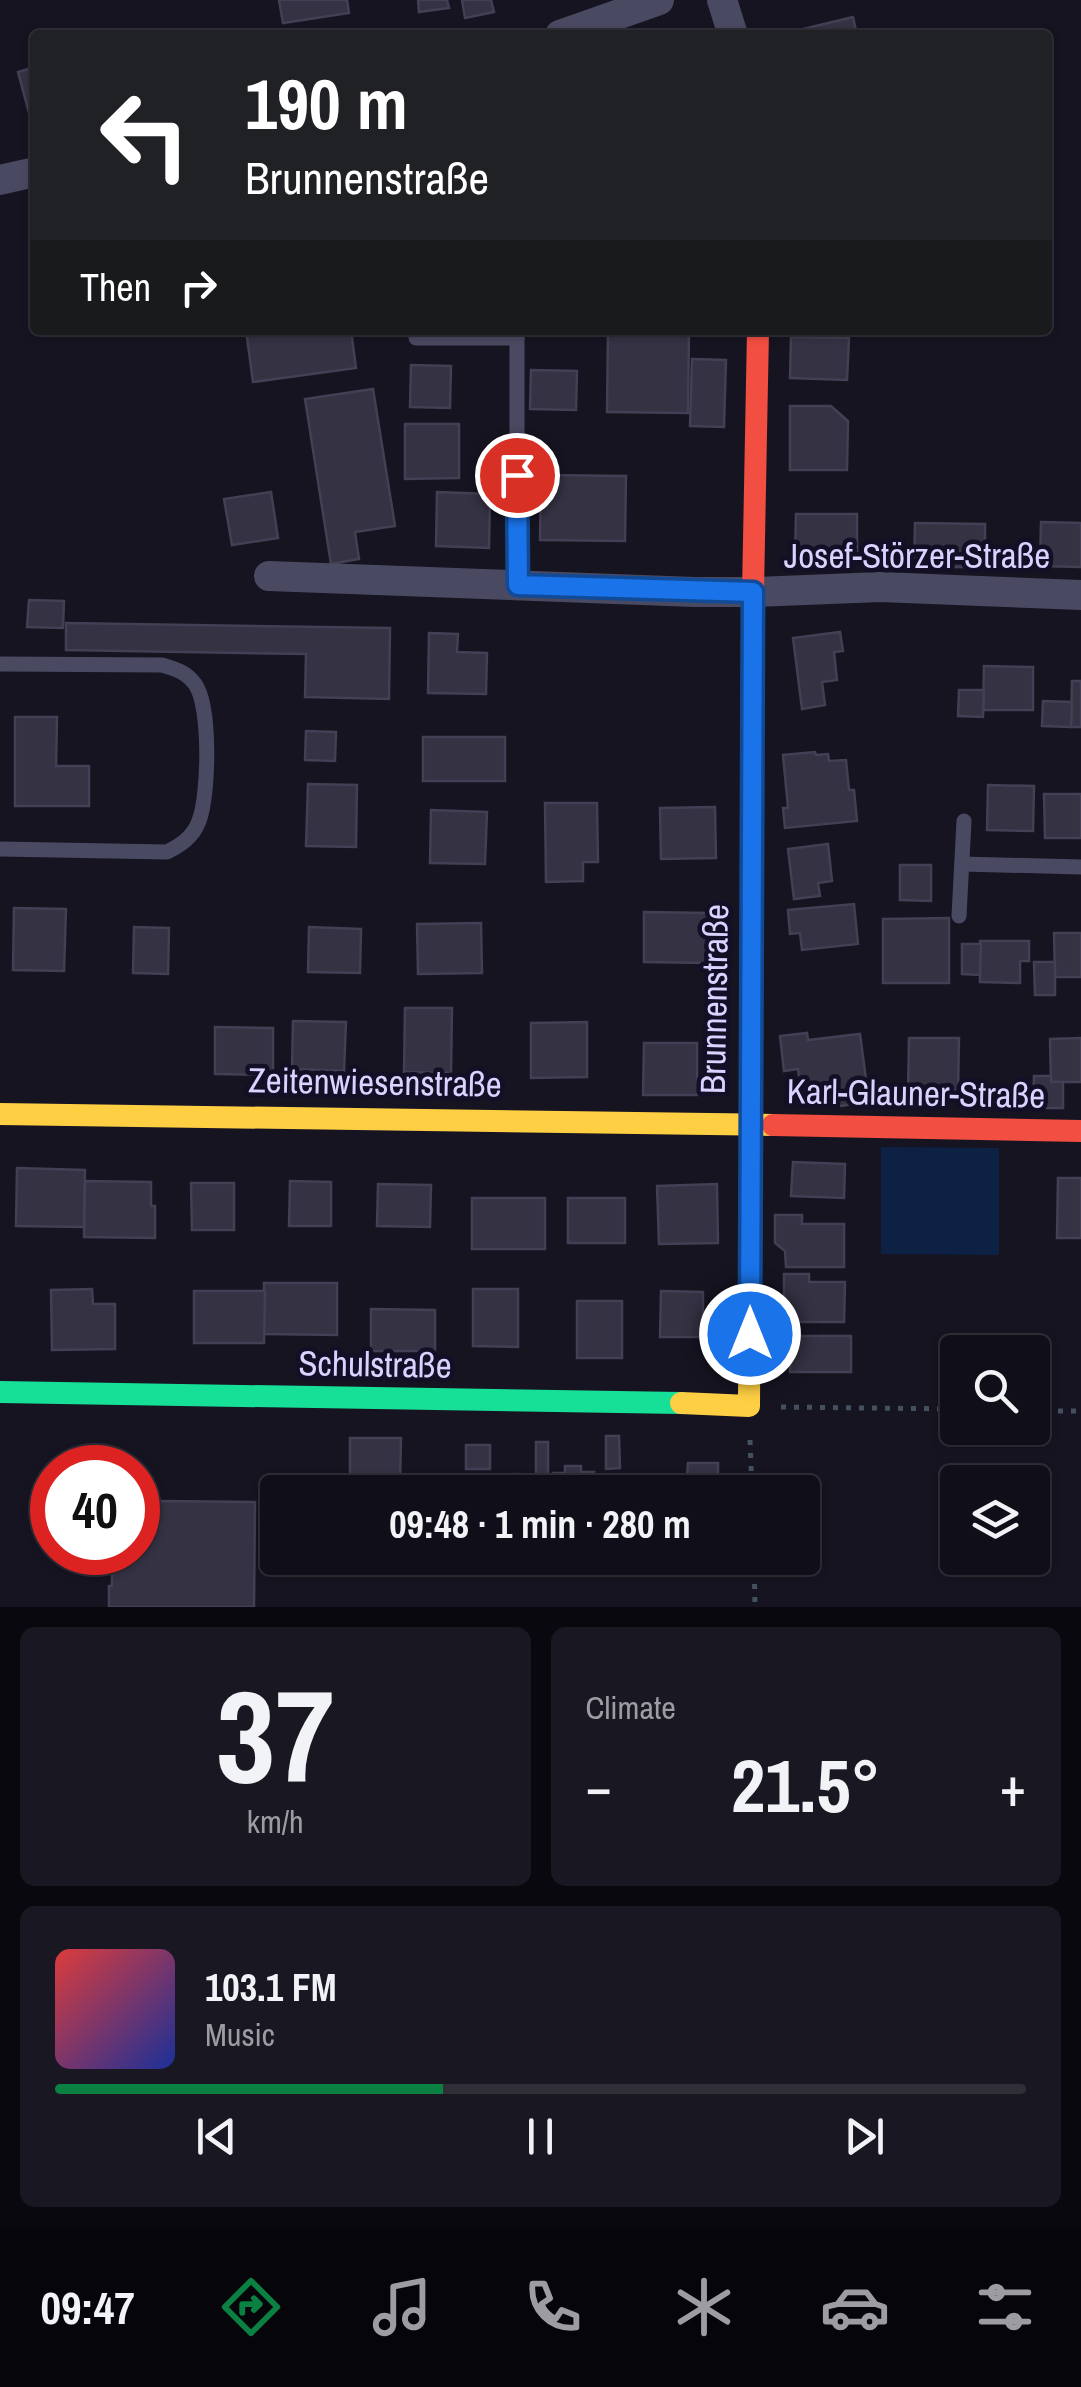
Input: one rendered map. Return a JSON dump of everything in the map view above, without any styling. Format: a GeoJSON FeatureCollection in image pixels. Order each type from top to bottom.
{"type":"FeatureCollection","features":[{"type":"Feature","properties":{"kind":"street"},"geometry":{"type":"LineString","coordinates":[[574,30],[658,0]]}},
{"type":"Feature","properties":{"kind":"street"},"geometry":{"type":"LineString","coordinates":[[722,0],[731,30]]}},
{"type":"Feature","properties":{"kind":"street"},"geometry":{"type":"LineString","coordinates":[[0,180],[30,173]]}},
{"type":"Feature","properties":{"kind":"street","name":"Brunnenstraße"},"geometry":{"type":"LineString","coordinates":[[749,1406],[758,335]]}},
{"type":"Feature","properties":{"kind":"street"},"geometry":{"type":"LineString","coordinates":[[270,576],[753,592]]}},
{"type":"Feature","properties":{"kind":"street","name":"Josef-Störzer-Straße"},"geometry":{"type":"LineString","coordinates":[[753,592],[880,587],[1081,594]]}},
{"type":"Feature","properties":{"kind":"street","name":"Zeitenwiesenstraße"},"geometry":{"type":"LineString","coordinates":[[0,1114],[750,1126]]}},
{"type":"Feature","properties":{"kind":"street","name":"Karl-Glauner-Straße"},"geometry":{"type":"LineString","coordinates":[[750,1126],[1081,1131]]}},
{"type":"Feature","properties":{"kind":"street","name":"Schulstraße"},"geometry":{"type":"LineString","coordinates":[[0,1392],[749,1406]]}},
{"type":"Feature","properties":{"kind":"lane"},"geometry":{"type":"LineString","coordinates":[[416,338],[492,335]]}},
{"type":"Feature","properties":{"kind":"lane"},"geometry":{"type":"LineString","coordinates":[[517,335],[518,585]]}},
{"type":"Feature","properties":{"kind":"lane"},"geometry":{"type":"LineString","coordinates":[[0,664],[162,665],[184,672],[197,686],[204,706],[206,732],[205,799],[199,824],[184,844],[167,852],[0,849]]}},
{"type":"Feature","properties":{"kind":"lane"},"geometry":{"type":"LineString","coordinates":[[960,916],[964,821]]}},
{"type":"Feature","properties":{"kind":"lane"},"geometry":{"type":"LineString","coordinates":[[962,864],[1081,867]]}},
{"type":"Feature","properties":{"kind":"path"},"geometry":{"type":"LineString","coordinates":[[751,1475],[749,1406],[940,1410]]}},
{"type":"Feature","properties":{"kind":"path"},"geometry":{"type":"LineString","coordinates":[[1050,1411],[1081,1412]]}},
{"type":"Feature","properties":{"kind":"path"},"geometry":{"type":"LineString","coordinates":[[754,1575],[755,1607]]}},
{"type":"Feature","properties":{"kind":"water"},"geometry":{"type":"Polygon","coordinates":[[[881,1147],[999,1148],[999,1255],[881,1254],[881,1147]]]}},
{"type":"Feature","properties":{"kind":"building"},"geometry":{"type":"Polygon","coordinates":[[[279,0],[347,0],[349,13],[283,23],[279,0]]]}},
{"type":"Feature","properties":{"kind":"building"},"geometry":{"type":"Polygon","coordinates":[[[418,0],[447,0],[449,8],[419,12],[418,0]]]}},
{"type":"Feature","properties":{"kind":"building"},"geometry":{"type":"Polygon","coordinates":[[[462,0],[491,0],[494,12],[465,18],[462,0]]]}},
{"type":"Feature","properties":{"kind":"building"},"geometry":{"type":"Polygon","coordinates":[[[853,17],[856,30],[799,30],[853,17]]]}},
{"type":"Feature","properties":{"kind":"building"},"geometry":{"type":"Polygon","coordinates":[[[30,68],[30,117],[18,72],[30,68]]]}},
{"type":"Feature","properties":{"kind":"building"},"geometry":{"type":"Polygon","coordinates":[[[247,335],[352,335],[356,368],[253,382],[247,335]]]}},
{"type":"Feature","properties":{"kind":"building"},"geometry":{"type":"Polygon","coordinates":[[[608,335],[689,335],[688,413],[607,412],[608,335]]]}},
{"type":"Feature","properties":{"kind":"building"},"geometry":{"type":"Polygon","coordinates":[[[791,337],[849,338],[847,380],[790,378],[791,337]]]}},
{"type":"Feature","properties":{"kind":"building"},"geometry":{"type":"Polygon","coordinates":[[[692,359],[726,360],[724,427],[690,426],[692,359]]]}},
{"type":"Feature","properties":{"kind":"building"},"geometry":{"type":"Polygon","coordinates":[[[411,365],[451,366],[450,408],[410,407],[411,365]]]}},
{"type":"Feature","properties":{"kind":"building"},"geometry":{"type":"Polygon","coordinates":[[[531,370],[577,371],[576,410],[530,409],[531,370]]]}},
{"type":"Feature","properties":{"kind":"building"},"geometry":{"type":"Polygon","coordinates":[[[373,389],[395,526],[355,532],[359,559],[331,564],[305,399],[373,389]]]}},
{"type":"Feature","properties":{"kind":"building"},"geometry":{"type":"Polygon","coordinates":[[[790,406],[831,406],[848,421],[847,470],[790,470],[790,406]]]}},
{"type":"Feature","properties":{"kind":"building"},"geometry":{"type":"Polygon","coordinates":[[[405,424],[459,424],[459,478],[405,479],[405,424]]]}},
{"type":"Feature","properties":{"kind":"building"},"geometry":{"type":"Polygon","coordinates":[[[541,475],[626,476],[625,541],[540,540],[541,475]]]}},
{"type":"Feature","properties":{"kind":"building"},"geometry":{"type":"Polygon","coordinates":[[[271,492],[278,538],[232,545],[224,499],[271,492]]]}},
{"type":"Feature","properties":{"kind":"building"},"geometry":{"type":"Polygon","coordinates":[[[437,492],[490,494],[489,548],[436,546],[437,492]]]}},
{"type":"Feature","properties":{"kind":"building"},"geometry":{"type":"Polygon","coordinates":[[[796,514],[857,514],[857,555],[795,554],[796,514]]]}},
{"type":"Feature","properties":{"kind":"building"},"geometry":{"type":"Polygon","coordinates":[[[1041,522],[1081,523],[1081,567],[1040,566],[1041,522]]]}},
{"type":"Feature","properties":{"kind":"building"},"geometry":{"type":"Polygon","coordinates":[[[915,523],[985,524],[985,567],[914,567],[915,523]]]}},
{"type":"Feature","properties":{"kind":"building"},"geometry":{"type":"Polygon","coordinates":[[[29,600],[64,601],[63,628],[27,627],[29,600]]]}},
{"type":"Feature","properties":{"kind":"building"},"geometry":{"type":"Polygon","coordinates":[[[66,623],[390,628],[389,699],[305,697],[306,654],[66,650],[66,623]]]}},
{"type":"Feature","properties":{"kind":"building"},"geometry":{"type":"Polygon","coordinates":[[[840,632],[843,651],[834,652],[837,680],[822,682],[825,705],[802,709],[793,638],[840,632]]]}},
{"type":"Feature","properties":{"kind":"building"},"geometry":{"type":"Polygon","coordinates":[[[429,633],[458,634],[457,652],[487,653],[486,694],[428,693],[429,633]]]}},
{"type":"Feature","properties":{"kind":"building"},"geometry":{"type":"Polygon","coordinates":[[[984,666],[1033,667],[1033,710],[983,710],[984,666]]]}},
{"type":"Feature","properties":{"kind":"building"},"geometry":{"type":"Polygon","coordinates":[[[1072,681],[1081,681],[1081,727],[1071,727],[1072,681]]]}},
{"type":"Feature","properties":{"kind":"building"},"geometry":{"type":"Polygon","coordinates":[[[959,690],[984,690],[983,717],[958,716],[959,690]]]}},
{"type":"Feature","properties":{"kind":"building"},"geometry":{"type":"Polygon","coordinates":[[[1043,701],[1072,702],[1071,727],[1042,726],[1043,701]]]}},
{"type":"Feature","properties":{"kind":"building"},"geometry":{"type":"Polygon","coordinates":[[[15,717],[57,717],[56,766],[89,766],[89,806],[15,806],[15,717]]]}},
{"type":"Feature","properties":{"kind":"building"},"geometry":{"type":"Polygon","coordinates":[[[306,731],[336,732],[335,761],[305,760],[306,731]]]}},
{"type":"Feature","properties":{"kind":"building"},"geometry":{"type":"Polygon","coordinates":[[[423,737],[505,737],[505,781],[423,781],[423,737]]]}},
{"type":"Feature","properties":{"kind":"building"},"geometry":{"type":"Polygon","coordinates":[[[828,754],[829,761],[846,760],[857,821],[785,828],[783,808],[788,808],[783,755],[828,754]]]}},
{"type":"Feature","properties":{"kind":"building"},"geometry":{"type":"Polygon","coordinates":[[[308,784],[357,785],[356,847],[306,846],[308,784]]]}},
{"type":"Feature","properties":{"kind":"building"},"geometry":{"type":"Polygon","coordinates":[[[988,785],[1034,786],[1033,831],[987,830],[988,785]]]}},
{"type":"Feature","properties":{"kind":"building"},"geometry":{"type":"Polygon","coordinates":[[[1044,794],[1081,794],[1081,838],[1045,838],[1044,794]]]}},
{"type":"Feature","properties":{"kind":"building"},"geometry":{"type":"Polygon","coordinates":[[[545,803],[597,803],[598,862],[583,862],[583,881],[546,882],[545,803]]]}},
{"type":"Feature","properties":{"kind":"building"},"geometry":{"type":"Polygon","coordinates":[[[715,807],[716,858],[661,859],[660,808],[715,807]]]}},
{"type":"Feature","properties":{"kind":"building"},"geometry":{"type":"Polygon","coordinates":[[[431,810],[487,812],[485,864],[430,863],[431,810]]]}},
{"type":"Feature","properties":{"kind":"building"},"geometry":{"type":"Polygon","coordinates":[[[828,844],[832,881],[818,883],[820,896],[794,899],[788,849],[828,844]]]}},
{"type":"Feature","properties":{"kind":"building"},"geometry":{"type":"Polygon","coordinates":[[[900,865],[931,865],[931,901],[900,900],[900,865]]]}},
{"type":"Feature","properties":{"kind":"building"},"geometry":{"type":"Polygon","coordinates":[[[854,904],[858,944],[802,950],[800,933],[790,934],[788,910],[854,904]]]}},
{"type":"Feature","properties":{"kind":"building"},"geometry":{"type":"Polygon","coordinates":[[[14,908],[66,909],[64,971],[13,970],[14,908]]]}},
{"type":"Feature","properties":{"kind":"building"},"geometry":{"type":"Polygon","coordinates":[[[644,912],[710,913],[709,963],[644,962],[644,912]]]}},
{"type":"Feature","properties":{"kind":"building"},"geometry":{"type":"Polygon","coordinates":[[[949,918],[949,983],[883,983],[883,919],[949,918]]]}},
{"type":"Feature","properties":{"kind":"building"},"geometry":{"type":"Polygon","coordinates":[[[481,923],[482,973],[418,974],[417,924],[481,923]]]}},
{"type":"Feature","properties":{"kind":"building"},"geometry":{"type":"Polygon","coordinates":[[[134,927],[169,928],[168,974],[133,973],[134,927]]]}},
{"type":"Feature","properties":{"kind":"building"},"geometry":{"type":"Polygon","coordinates":[[[309,927],[361,929],[360,973],[308,972],[309,927]]]}},
{"type":"Feature","properties":{"kind":"building"},"geometry":{"type":"Polygon","coordinates":[[[1054,933],[1081,933],[1081,977],[1055,977],[1054,933]]]}},
{"type":"Feature","properties":{"kind":"building"},"geometry":{"type":"Polygon","coordinates":[[[980,941],[1029,941],[1029,961],[1020,961],[1020,983],[980,982],[980,941]]]}},
{"type":"Feature","properties":{"kind":"building"},"geometry":{"type":"Polygon","coordinates":[[[962,944],[981,944],[980,975],[962,974],[962,944]]]}},
{"type":"Feature","properties":{"kind":"building"},"geometry":{"type":"Polygon","coordinates":[[[1034,962],[1055,962],[1055,995],[1035,995],[1034,962]]]}},
{"type":"Feature","properties":{"kind":"building"},"geometry":{"type":"Polygon","coordinates":[[[405,1008],[452,1008],[451,1073],[404,1072],[405,1008]]]}},
{"type":"Feature","properties":{"kind":"building"},"geometry":{"type":"Polygon","coordinates":[[[293,1021],[346,1022],[344,1071],[292,1069],[293,1021]]]}},
{"type":"Feature","properties":{"kind":"building"},"geometry":{"type":"Polygon","coordinates":[[[587,1022],[587,1077],[531,1078],[531,1023],[587,1022]]]}},
{"type":"Feature","properties":{"kind":"building"},"geometry":{"type":"Polygon","coordinates":[[[215,1027],[273,1028],[273,1075],[215,1074],[215,1027]]]}},
{"type":"Feature","properties":{"kind":"building"},"geometry":{"type":"Polygon","coordinates":[[[807,1033],[808,1040],[860,1034],[869,1102],[841,1106],[828,1094],[802,1097],[798,1069],[784,1071],[780,1036],[807,1033]]]}},
{"type":"Feature","properties":{"kind":"building"},"geometry":{"type":"Polygon","coordinates":[[[909,1038],[959,1038],[958,1091],[908,1091],[909,1038]]]}},
{"type":"Feature","properties":{"kind":"building"},"geometry":{"type":"Polygon","coordinates":[[[1081,1038],[1081,1082],[1051,1082],[1050,1039],[1081,1038]]]}},
{"type":"Feature","properties":{"kind":"building"},"geometry":{"type":"Polygon","coordinates":[[[644,1043],[697,1043],[697,1095],[643,1095],[644,1043]]]}},
{"type":"Feature","properties":{"kind":"building"},"geometry":{"type":"Polygon","coordinates":[[[1034,1076],[1051,1076],[1051,1082],[1063,1082],[1063,1108],[1033,1108],[1034,1076]]]}},
{"type":"Feature","properties":{"kind":"building"},"geometry":{"type":"Polygon","coordinates":[[[793,1162],[845,1164],[844,1198],[791,1196],[793,1162]]]}},
{"type":"Feature","properties":{"kind":"building"},"geometry":{"type":"Polygon","coordinates":[[[17,1168],[85,1170],[84,1227],[16,1226],[17,1168]]]}},
{"type":"Feature","properties":{"kind":"building"},"geometry":{"type":"Polygon","coordinates":[[[1058,1178],[1081,1178],[1081,1238],[1057,1238],[1058,1178]]]}},
{"type":"Feature","properties":{"kind":"building"},"geometry":{"type":"Polygon","coordinates":[[[85,1181],[151,1182],[155,1238],[84,1237],[85,1181]]]}},
{"type":"Feature","properties":{"kind":"building"},"geometry":{"type":"Polygon","coordinates":[[[290,1181],[331,1182],[331,1226],[289,1226],[290,1181]]]}},
{"type":"Feature","properties":{"kind":"building"},"geometry":{"type":"Polygon","coordinates":[[[191,1183],[234,1183],[234,1230],[192,1230],[191,1183]]]}},
{"type":"Feature","properties":{"kind":"building"},"geometry":{"type":"Polygon","coordinates":[[[378,1184],[431,1185],[430,1227],[377,1226],[378,1184]]]}},
{"type":"Feature","properties":{"kind":"building"},"geometry":{"type":"Polygon","coordinates":[[[717,1184],[718,1243],[659,1244],[657,1186],[717,1184]]]}},
{"type":"Feature","properties":{"kind":"building"},"geometry":{"type":"Polygon","coordinates":[[[472,1198],[545,1198],[545,1249],[472,1249],[472,1198]]]}},
{"type":"Feature","properties":{"kind":"building"},"geometry":{"type":"Polygon","coordinates":[[[568,1198],[625,1198],[625,1243],[568,1243],[568,1198]]]}},
{"type":"Feature","properties":{"kind":"building"},"geometry":{"type":"Polygon","coordinates":[[[775,1215],[802,1215],[802,1224],[844,1224],[844,1267],[786,1267],[785,1251],[775,1243],[775,1215]]]}},
{"type":"Feature","properties":{"kind":"building"},"geometry":{"type":"Polygon","coordinates":[[[784,1274],[809,1274],[809,1282],[845,1282],[844,1322],[793,1322],[793,1308],[784,1308],[784,1274]]]}},
{"type":"Feature","properties":{"kind":"building"},"geometry":{"type":"Polygon","coordinates":[[[264,1283],[337,1283],[337,1335],[264,1334],[264,1283]]]}},
{"type":"Feature","properties":{"kind":"building"},"geometry":{"type":"Polygon","coordinates":[[[92,1289],[93,1304],[115,1304],[115,1349],[52,1350],[51,1290],[92,1289]]]}},
{"type":"Feature","properties":{"kind":"building"},"geometry":{"type":"Polygon","coordinates":[[[473,1289],[518,1289],[518,1347],[473,1346],[473,1289]]]}},
{"type":"Feature","properties":{"kind":"building"},"geometry":{"type":"Polygon","coordinates":[[[194,1291],[265,1291],[264,1343],[194,1343],[194,1291]]]}},
{"type":"Feature","properties":{"kind":"building"},"geometry":{"type":"Polygon","coordinates":[[[661,1291],[703,1292],[703,1337],[660,1337],[661,1291]]]}},
{"type":"Feature","properties":{"kind":"building"},"geometry":{"type":"Polygon","coordinates":[[[577,1301],[622,1301],[622,1358],[577,1358],[577,1301]]]}},
{"type":"Feature","properties":{"kind":"building"},"geometry":{"type":"Polygon","coordinates":[[[371,1309],[435,1310],[435,1351],[371,1351],[371,1309]]]}},
{"type":"Feature","properties":{"kind":"building"},"geometry":{"type":"Polygon","coordinates":[[[791,1336],[851,1336],[851,1372],[790,1372],[791,1336]]]}},
{"type":"Feature","properties":{"kind":"building"},"geometry":{"type":"Polygon","coordinates":[[[606,1436],[619,1436],[620,1468],[606,1469],[606,1436]]]}},
{"type":"Feature","properties":{"kind":"building"},"geometry":{"type":"Polygon","coordinates":[[[350,1438],[401,1438],[400,1475],[350,1475],[350,1438]]]}},
{"type":"Feature","properties":{"kind":"building"},"geometry":{"type":"Polygon","coordinates":[[[536,1442],[548,1442],[548,1475],[536,1475],[536,1442]]]}},
{"type":"Feature","properties":{"kind":"building"},"geometry":{"type":"Polygon","coordinates":[[[466,1445],[490,1445],[490,1469],[466,1469],[466,1445]]]}},
{"type":"Feature","properties":{"kind":"building"},"geometry":{"type":"Polygon","coordinates":[[[688,1463],[718,1463],[718,1475],[687,1475],[688,1463]]]}},
{"type":"Feature","properties":{"kind":"building"},"geometry":{"type":"Polygon","coordinates":[[[565,1466],[581,1466],[581,1472],[594,1475],[553,1475],[565,1473],[565,1466]]]}},
{"type":"Feature","properties":{"kind":"building"},"geometry":{"type":"Polygon","coordinates":[[[160,1501],[255,1502],[254,1607],[109,1607],[112,1575],[160,1575],[160,1501]]]}},
{"type":"Feature","properties":{"kind":"traffic: fast"},"geometry":{"type":"LineString","coordinates":[[0,1392],[681,1403]]}},
{"type":"Feature","properties":{"kind":"traffic: slow"},"geometry":{"type":"LineString","coordinates":[[681,1403],[749,1406],[752,869]]}},
{"type":"Feature","properties":{"kind":"traffic: slow"},"geometry":{"type":"LineString","coordinates":[[0,1114],[773,1125]]}},
{"type":"Feature","properties":{"kind":"traffic: jam"},"geometry":{"type":"LineString","coordinates":[[752,869],[758,335]]}},
{"type":"Feature","properties":{"kind":"traffic: jam"},"geometry":{"type":"LineString","coordinates":[[773,1125],[1081,1131]]}},
{"type":"Feature","properties":{"kind":"route"},"geometry":{"type":"LineString","coordinates":[[517,475],[518,585],[753,592],[750,1334]]}}]}
